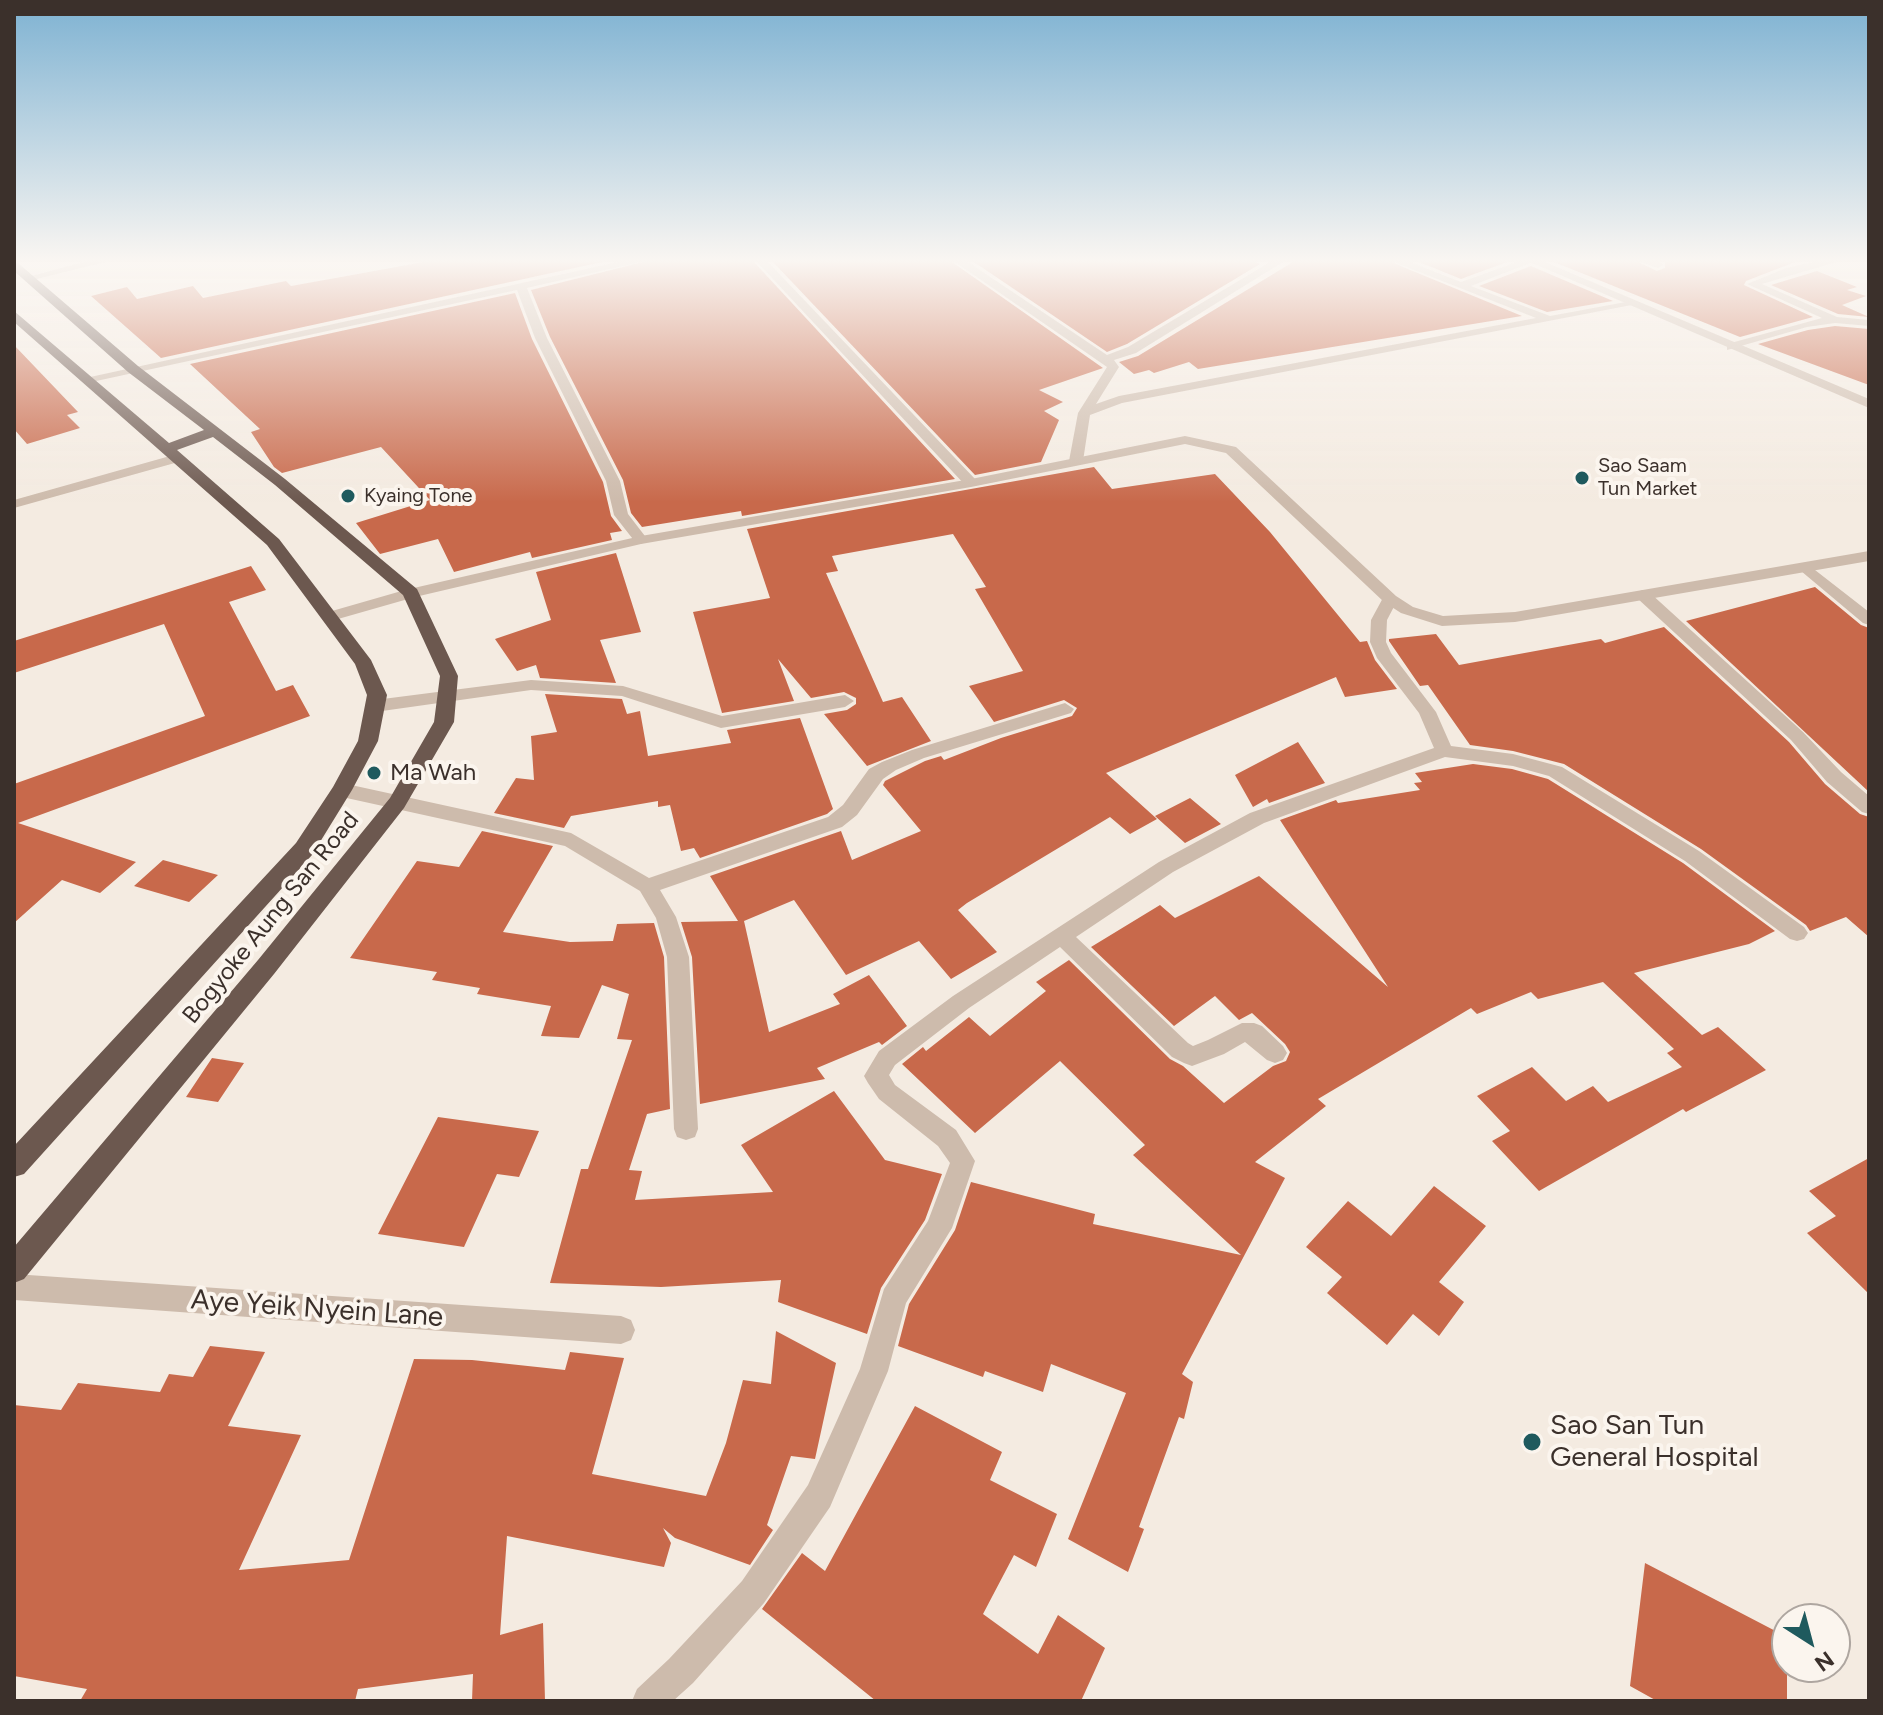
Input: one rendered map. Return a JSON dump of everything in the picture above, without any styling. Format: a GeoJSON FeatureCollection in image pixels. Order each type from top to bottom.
{"type":"FeatureCollection","features":[{"type":"Feature","properties":{"kind":"highway","name":"Bogyoke Aung San Road"},"geometry":{"type":"LineString","coordinates":[[14,1165],[304,849],[342,790],[368,741],[377,695],[364,664],[273,542],[45,342]]}},
{"type":"Feature","properties":{"kind":"highway","name":"Bogyoke Aung San Road"},"geometry":{"type":"LineString","coordinates":[[14,1269],[256,979],[397,803],[444,722],[449,676],[411,593],[280,482],[102,342]]}},
{"type":"Feature","properties":{"kind":"highway"},"geometry":{"type":"LineString","coordinates":[[172,454],[213,432]]}},
{"type":"Feature","properties":{"kind":"street"},"geometry":{"type":"LineString","coordinates":[[87,379],[259,342]]}},
{"type":"Feature","properties":{"kind":"street"},"geometry":{"type":"LineString","coordinates":[[543,342],[613,481],[621,515],[641,540]]}},
{"type":"Feature","properties":{"kind":"street"},"geometry":{"type":"LineString","coordinates":[[838,342],[971,483]]}},
{"type":"Feature","properties":{"kind":"street"},"geometry":{"type":"LineString","coordinates":[[1076,461],[1084,413],[1113,367],[1080,342]]}},
{"type":"Feature","properties":{"kind":"street"},"geometry":{"type":"LineString","coordinates":[[1106,359],[1145,342]]}},
{"type":"Feature","properties":{"kind":"street"},"geometry":{"type":"LineString","coordinates":[[1084,413],[1119,400],[1424,342]]}},
{"type":"Feature","properties":{"kind":"street"},"geometry":{"type":"LineString","coordinates":[[1719,342],[1869,404]]}},
{"type":"Feature","properties":{"kind":"street"},"geometry":{"type":"LineString","coordinates":[[1731,347],[1747,342]]}},
{"type":"Feature","properties":{"kind":"street"},"geometry":{"type":"LineString","coordinates":[[331,616],[411,593],[641,540],[971,483],[1185,440],[1231,450],[1390,599],[1407,610],[1442,621],[1483,621],[1869,556]]}},
{"type":"Feature","properties":{"kind":"street"},"geometry":{"type":"LineString","coordinates":[[14,504],[172,454]]}},
{"type":"Feature","properties":{"kind":"street"},"geometry":{"type":"LineString","coordinates":[[1806,568],[1869,620]]}},
{"type":"Feature","properties":{"kind":"street"},"geometry":{"type":"LineString","coordinates":[[1643,595],[1797,736],[1834,777],[1869,807]]}},
{"type":"Feature","properties":{"kind":"street"},"geometry":{"type":"LineString","coordinates":[[1390,599],[1379,620],[1378,642],[1383,654],[1427,712],[1444,751]]}},
{"type":"Feature","properties":{"kind":"street"},"geometry":{"type":"LineString","coordinates":[[375,706],[531,685],[623,691],[721,722],[845,701]]}},
{"type":"Feature","properties":{"kind":"street"},"geometry":{"type":"LineString","coordinates":[[647,886],[772,846],[835,822],[850,810],[876,774],[889,766],[918,754],[1065,709]]}},
{"type":"Feature","properties":{"kind":"street"},"geometry":{"type":"LineString","coordinates":[[649,1701],[681,1671],[753,1592],[819,1496],[874,1371],[894,1298],[939,1228],[963,1161],[947,1138],[887,1092],[876,1076],[887,1058],[961,1002],[1061,935],[1166,867],[1257,818],[1444,751],[1513,760],[1555,771],[1692,856],[1797,933]]}},
{"type":"Feature","properties":{"kind":"street"},"geometry":{"type":"LineString","coordinates":[[342,790],[571,840],[647,886],[666,917],[678,957],[686,1129]]}},
{"type":"Feature","properties":{"kind":"street"},"geometry":{"type":"LineString","coordinates":[[1061,935],[1180,1050],[1192,1056],[1242,1032],[1254,1033],[1275,1053]]}},
{"type":"Feature","properties":{"kind":"street","name":"Aye Yeik Nyein Lane"},"geometry":{"type":"LineString","coordinates":[[14,1287],[621,1330]]}},
{"type":"Feature","properties":{"kind":"building"},"geometry":{"type":"Polygon","coordinates":[[[143,342],[234,342],[161,358],[143,342]]]}},
{"type":"Feature","properties":{"kind":"building"},"geometry":{"type":"Polygon","coordinates":[[[291,342],[534,342],[603,482],[611,516],[622,531],[610,533],[612,540],[532,558],[530,552],[454,572],[438,539],[380,554],[356,523],[430,500],[381,447],[282,473],[274,467],[251,432],[260,429],[190,364],[291,342]]]}},
{"type":"Feature","properties":{"kind":"building"},"geometry":{"type":"Polygon","coordinates":[[[553,342],[828,342],[955,479],[742,516],[741,511],[642,527],[631,513],[623,480],[553,342]]]}},
{"type":"Feature","properties":{"kind":"building"},"geometry":{"type":"Polygon","coordinates":[[[849,342],[1066,342],[1103,368],[1039,390],[1063,402],[1044,411],[1059,420],[1041,462],[975,475],[849,342]]]}},
{"type":"Feature","properties":{"kind":"building"},"geometry":{"type":"Polygon","coordinates":[[[1092,342],[1130,342],[1127,344],[1107,352],[1092,342]]]}},
{"type":"Feature","properties":{"kind":"building"},"geometry":{"type":"Polygon","coordinates":[[[1161,342],[1363,342],[1198,369],[1189,362],[1154,373],[1149,370],[1134,374],[1119,362],[1138,356],[1161,342]]]}},
{"type":"Feature","properties":{"kind":"building"},"geometry":{"type":"Polygon","coordinates":[[[1869,342],[1869,385],[1758,344],[1869,342]]]}},
{"type":"Feature","properties":{"kind":"building"},"geometry":{"type":"Polygon","coordinates":[[[14,345],[78,412],[67,415],[80,428],[27,444],[14,429],[14,345]]]}},
{"type":"Feature","properties":{"kind":"building"},"geometry":{"type":"Polygon","coordinates":[[[1094,467],[1112,489],[1215,474],[1270,532],[1360,642],[1367,641],[1375,660],[1397,689],[1345,697],[1336,677],[1106,773],[1157,819],[1130,834],[1110,817],[967,903],[958,910],[997,952],[951,979],[919,941],[846,975],[794,900],[744,921],[769,1032],[840,1004],[833,994],[869,975],[907,1026],[882,1045],[879,1042],[817,1068],[825,1079],[700,1104],[692,957],[681,922],[738,921],[710,876],[841,831],[852,860],[921,831],[883,785],[885,781],[925,761],[941,756],[944,760],[1072,716],[1077,708],[1064,700],[994,722],[969,686],[1023,671],[975,589],[986,587],[953,534],[832,556],[838,571],[826,573],[883,702],[902,697],[931,741],[867,766],[824,714],[847,710],[856,704],[856,698],[844,692],[811,698],[778,659],[794,701],[722,713],[693,612],[770,598],[747,529],[1094,467]]]}},
{"type":"Feature","properties":{"kind":"building"},"geometry":{"type":"Polygon","coordinates":[[[616,553],[641,632],[600,640],[616,683],[540,678],[536,665],[517,671],[495,639],[551,620],[536,572],[616,553]]]}},
{"type":"Feature","properties":{"kind":"building"},"geometry":{"type":"Polygon","coordinates":[[[251,566],[266,590],[229,602],[276,691],[293,685],[310,716],[18,823],[136,862],[100,893],[62,880],[14,923],[14,784],[205,716],[164,624],[14,673],[14,641],[251,566]]]}},
{"type":"Feature","properties":{"kind":"building"},"geometry":{"type":"Polygon","coordinates":[[[1815,587],[1861,625],[1869,628],[1869,792],[1686,621],[1815,587]]]}},
{"type":"Feature","properties":{"kind":"building"},"geometry":{"type":"Polygon","coordinates":[[[1664,627],[1789,742],[1825,784],[1860,814],[1869,817],[1869,937],[1846,917],[1810,931],[1701,849],[1564,764],[1513,751],[1470,745],[1428,685],[1420,686],[1389,641],[1436,634],[1459,665],[1601,639],[1605,643],[1664,627]]]}},
{"type":"Feature","properties":{"kind":"building"},"geometry":{"type":"Polygon","coordinates":[[[545,694],[622,699],[627,714],[640,711],[648,756],[731,743],[727,730],[800,718],[833,809],[827,814],[700,858],[694,848],[681,851],[670,805],[658,807],[658,801],[571,816],[564,828],[494,813],[516,778],[534,780],[531,736],[557,732],[545,694]]]}},
{"type":"Feature","properties":{"kind":"building"},"geometry":{"type":"Polygon","coordinates":[[[1298,742],[1325,783],[1269,803],[1267,799],[1253,807],[1235,775],[1298,742]]]}},
{"type":"Feature","properties":{"kind":"building"},"geometry":{"type":"Polygon","coordinates":[[[1473,764],[1512,769],[1548,779],[1683,863],[1775,931],[1749,944],[1634,973],[1702,1035],[1718,1027],[1766,1070],[1686,1112],[1683,1109],[1539,1191],[1492,1141],[1510,1131],[1477,1096],[1532,1067],[1566,1101],[1593,1086],[1608,1102],[1682,1067],[1667,1053],[1674,1049],[1603,982],[1538,999],[1531,992],[1477,1014],[1471,1008],[1318,1099],[1326,1106],[1255,1162],[1285,1178],[1182,1374],[1193,1382],[1184,1419],[1179,1417],[1139,1527],[1144,1529],[1128,1572],[1068,1539],[1126,1393],[1051,1364],[1043,1392],[985,1371],[983,1377],[898,1346],[909,1304],[955,1230],[971,1182],[1095,1214],[1093,1224],[1241,1255],[1133,1155],[1145,1145],[1060,1061],[975,1133],[902,1064],[923,1047],[926,1051],[969,1017],[990,1036],[1046,991],[1036,982],[1069,960],[1170,1059],[1183,1066],[1224,1103],[1273,1066],[1286,1061],[1290,1052],[1285,1044],[1252,1013],[1239,1020],[1215,996],[1174,1026],[1091,947],[1160,905],[1175,918],[1259,876],[1388,987],[1280,820],[1336,800],[1338,803],[1420,790],[1414,783],[1422,782],[1415,773],[1473,764]]]}},
{"type":"Feature","properties":{"kind":"building"},"geometry":{"type":"Polygon","coordinates":[[[1190,798],[1221,824],[1185,843],[1155,816],[1190,798]]]}},
{"type":"Feature","properties":{"kind":"building"},"geometry":{"type":"Polygon","coordinates":[[[482,831],[553,846],[503,932],[570,942],[613,941],[617,924],[654,923],[664,957],[670,1109],[647,1114],[629,1170],[642,1171],[635,1200],[773,1192],[741,1145],[834,1091],[885,1160],[942,1174],[925,1220],[881,1288],[867,1334],[778,1302],[781,1280],[661,1287],[550,1283],[581,1169],[588,1169],[632,1040],[617,1039],[629,994],[602,985],[579,1038],[541,1036],[551,1006],[477,994],[480,988],[432,980],[437,972],[350,958],[417,861],[459,867],[482,831]]]}},
{"type":"Feature","properties":{"kind":"building"},"geometry":{"type":"Polygon","coordinates":[[[163,860],[218,875],[189,902],[134,886],[163,860]]]}},
{"type":"Feature","properties":{"kind":"building"},"geometry":{"type":"Polygon","coordinates":[[[212,1058],[244,1063],[218,1102],[186,1097],[212,1058]]]}},
{"type":"Feature","properties":{"kind":"building"},"geometry":{"type":"Polygon","coordinates":[[[438,1117],[539,1131],[519,1177],[497,1174],[464,1247],[378,1234],[438,1117]]]}},
{"type":"Feature","properties":{"kind":"building"},"geometry":{"type":"Polygon","coordinates":[[[1869,1158],[1869,1294],[1807,1233],[1836,1216],[1809,1191],[1869,1158]]]}},
{"type":"Feature","properties":{"kind":"building"},"geometry":{"type":"Polygon","coordinates":[[[1434,1186],[1486,1226],[1439,1282],[1464,1302],[1439,1336],[1413,1314],[1387,1345],[1327,1293],[1342,1277],[1306,1247],[1348,1201],[1391,1236],[1434,1186]]]}},
{"type":"Feature","properties":{"kind":"building"},"geometry":{"type":"Polygon","coordinates":[[[776,1331],[836,1363],[815,1459],[791,1456],[767,1525],[773,1530],[750,1565],[675,1538],[663,1528],[671,1543],[664,1567],[507,1536],[500,1635],[543,1623],[545,1701],[472,1701],[473,1674],[358,1689],[355,1701],[80,1701],[87,1689],[14,1676],[14,1405],[61,1410],[78,1383],[160,1392],[169,1374],[193,1377],[210,1346],[265,1352],[228,1426],[301,1435],[239,1570],[349,1560],[414,1359],[472,1360],[565,1370],[570,1352],[624,1358],[592,1474],[706,1496],[726,1443],[743,1380],[771,1384],[776,1331]]]}},
{"type":"Feature","properties":{"kind":"building"},"geometry":{"type":"Polygon","coordinates":[[[915,1406],[1002,1452],[990,1480],[1057,1514],[1036,1567],[1014,1555],[983,1614],[1038,1654],[1058,1615],[1105,1648],[1081,1701],[876,1701],[762,1609],[802,1553],[825,1571],[915,1406]]]}},
{"type":"Feature","properties":{"kind":"building"},"geometry":{"type":"Polygon","coordinates":[[[1645,1563],[1771,1629],[1771,1683],[1787,1683],[1787,1701],[1657,1701],[1630,1686],[1645,1563]]]}},
{"type":"Feature","properties":{"kind":"place","name":"Sao Saam Tun Market"},"geometry":{"type":"Point","coordinates":[1582,478]}},
{"type":"Feature","properties":{"kind":"place","name":"Kyaing Tone"},"geometry":{"type":"Point","coordinates":[348,496]}},
{"type":"Feature","properties":{"kind":"place","name":"Ma Wah"},"geometry":{"type":"Point","coordinates":[374,773]}},
{"type":"Feature","properties":{"kind":"place","name":"Sao San Tun General Hospital"},"geometry":{"type":"Point","coordinates":[1532,1442]}}]}
